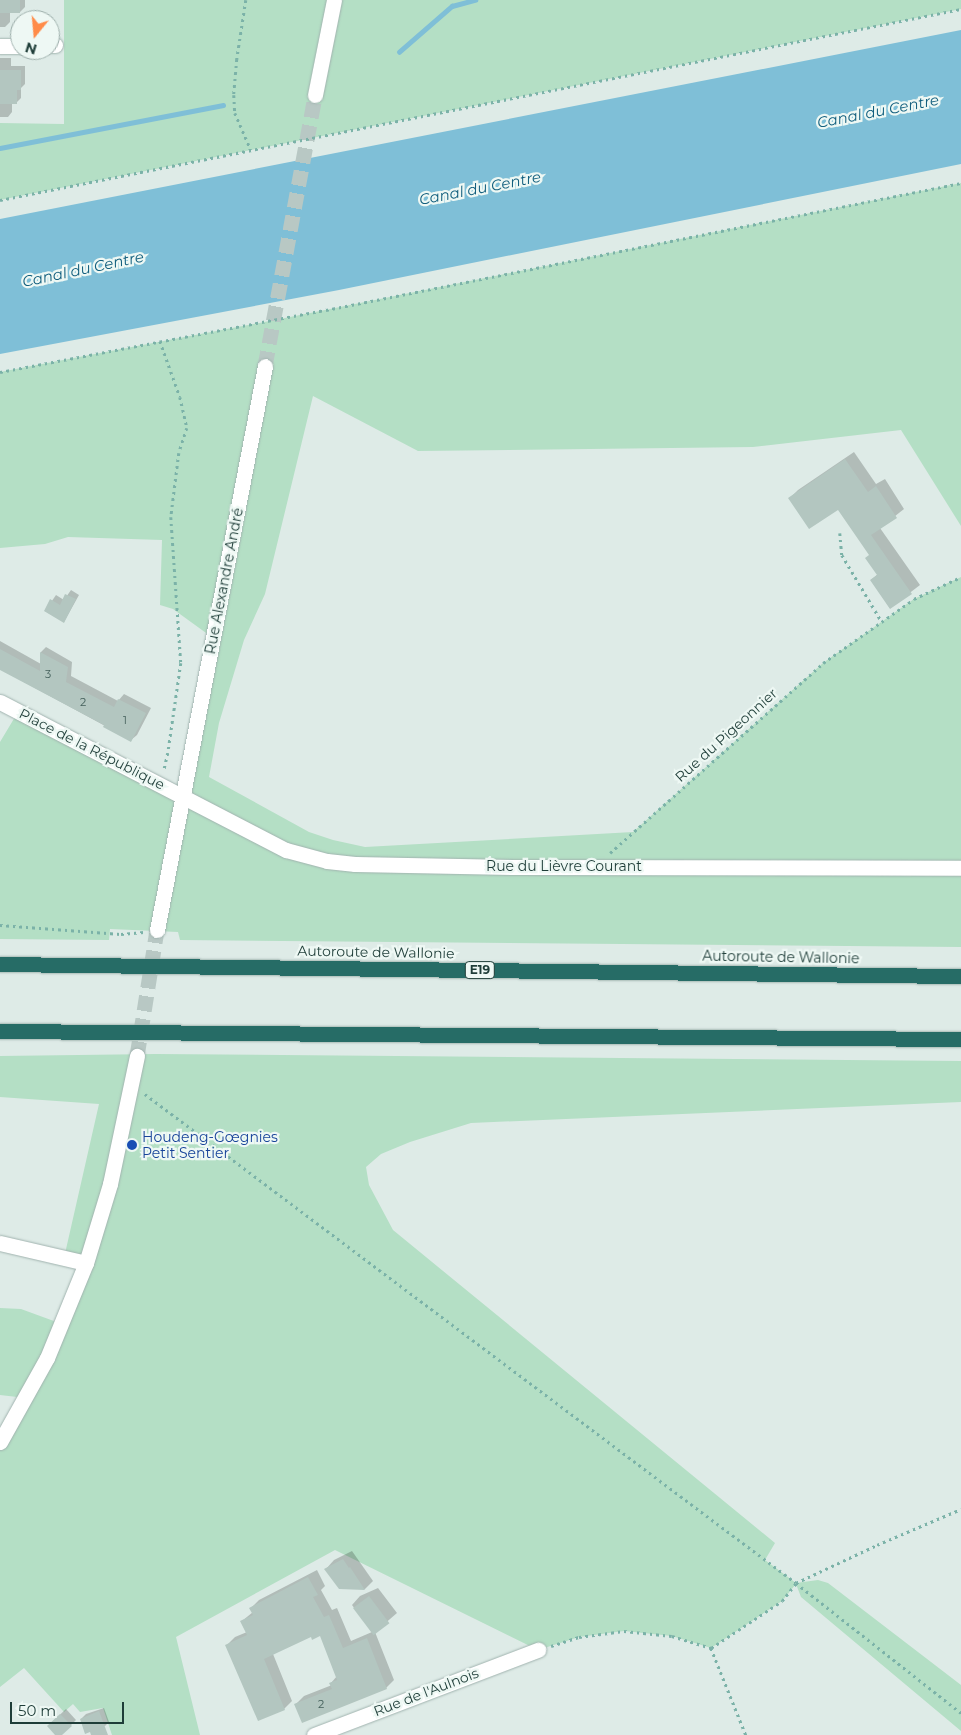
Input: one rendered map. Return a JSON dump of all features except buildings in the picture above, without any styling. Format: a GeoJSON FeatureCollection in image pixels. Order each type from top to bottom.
{"type":"FeatureCollection","features":[{"type":"Feature","properties":{"kind":"highway","name":"Autoroute de Wallonie"},"geometry":{"type":"LineString","coordinates":[[0,964],[961,976]]}},
{"type":"Feature","properties":{"kind":"highway"},"geometry":{"type":"LineString","coordinates":[[2,1031],[961,1039]]}},
{"type":"Feature","properties":{"kind":"street"},"geometry":{"type":"LineString","coordinates":[[315,96],[334,0]]}},
{"type":"Feature","properties":{"kind":"street","name":"Rue Alexandre André"},"geometry":{"type":"LineString","coordinates":[[158,930],[265,366]]}},
{"type":"Feature","properties":{"kind":"street","name":"Place de la République"},"geometry":{"type":"LineString","coordinates":[[0,702],[183,795]]}},
{"type":"Feature","properties":{"kind":"street","name":"Rue du Lièvre Courant"},"geometry":{"type":"LineString","coordinates":[[183,795],[286,850],[327,861],[355,864],[961,868]]}},
{"type":"Feature","properties":{"kind":"street"},"geometry":{"type":"LineString","coordinates":[[0,1442],[47,1358],[86,1263],[110,1184],[137,1056]]}},
{"type":"Feature","properties":{"kind":"street"},"geometry":{"type":"LineString","coordinates":[[0,1243],[86,1263]]}},
{"type":"Feature","properties":{"kind":"street","name":"Rue de l'Aulnois"},"geometry":{"type":"LineString","coordinates":[[314,1735],[538,1650]]}},
{"type":"Feature","properties":{"kind":"path"},"geometry":{"type":"LineString","coordinates":[[246,0],[236,59],[234,95],[235,114],[251,150]]}},
{"type":"Feature","properties":{"kind":"path"},"geometry":{"type":"LineString","coordinates":[[0,200],[961,9]]}},
{"type":"Feature","properties":{"kind":"path"},"geometry":{"type":"LineString","coordinates":[[0,372],[961,182]]}},
{"type":"Feature","properties":{"kind":"path"},"geometry":{"type":"LineString","coordinates":[[160,341],[180,397],[187,428],[179,453],[171,517],[181,663],[168,753],[160,784]]}},
{"type":"Feature","properties":{"kind":"path"},"geometry":{"type":"LineString","coordinates":[[840,533],[842,556],[882,622]]}},
{"type":"Feature","properties":{"kind":"path","name":"Rue du Pigeonnier"},"geometry":{"type":"LineString","coordinates":[[595,865],[823,663],[914,599],[961,577]]}},
{"type":"Feature","properties":{"kind":"path"},"geometry":{"type":"LineString","coordinates":[[0,925],[121,934],[158,930]]}},
{"type":"Feature","properties":{"kind":"path"},"geometry":{"type":"LineString","coordinates":[[132,1084],[796,1583],[961,1713]]}},
{"type":"Feature","properties":{"kind":"path"},"geometry":{"type":"LineString","coordinates":[[711,1648],[782,1600],[796,1583],[877,1545],[961,1509]]}},
{"type":"Feature","properties":{"kind":"path"},"geometry":{"type":"LineString","coordinates":[[538,1650],[579,1637],[624,1631],[672,1636],[711,1648]]}},
{"type":"Feature","properties":{"kind":"path"},"geometry":{"type":"LineString","coordinates":[[711,1648],[746,1735]]}},
{"type":"Feature","properties":{"kind":"green space"},"geometry":{"type":"Polygon","coordinates":[[[64,0],[961,0],[961,9],[0,200],[0,123],[64,124],[64,0]]]}},
{"type":"Feature","properties":{"kind":"green space"},"geometry":{"type":"Polygon","coordinates":[[[961,183],[961,526],[901,430],[753,447],[418,451],[313,396],[265,594],[244,640],[219,723],[209,777],[309,832],[333,840],[365,847],[633,832],[823,663],[914,599],[961,577],[961,947],[180,940],[178,932],[110,929],[109,940],[0,939],[0,742],[18,712],[183,795],[213,638],[173,609],[160,605],[162,540],[68,537],[45,544],[0,548],[0,372],[275,320],[961,183]]]}},
{"type":"Feature","properties":{"kind":"green space"},"geometry":{"type":"Polygon","coordinates":[[[156,1054],[961,1061],[961,1102],[471,1123],[410,1142],[381,1154],[366,1167],[369,1185],[393,1230],[775,1543],[765,1560],[796,1583],[818,1580],[828,1583],[961,1685],[961,1731],[801,1597],[796,1584],[782,1601],[711,1648],[672,1636],[624,1631],[579,1637],[538,1650],[335,1550],[176,1637],[200,1735],[112,1735],[103,1708],[80,1712],[73,1704],[64,1712],[24,1668],[0,1687],[0,1442],[26,1398],[0,1395],[0,1308],[21,1309],[62,1324],[86,1264],[64,1258],[99,1104],[0,1097],[0,1056],[156,1054]]]}},
{"type":"Feature","properties":{"kind":"water","name":"Canal du Centre"},"geometry":{"type":"Polygon","coordinates":[[[961,30],[961,164],[339,290],[0,354],[0,219],[961,30]]]}},
{"type":"Feature","properties":{"kind":"waterway"},"geometry":{"type":"LineString","coordinates":[[399,52],[452,6],[475,0]]}},
{"type":"Feature","properties":{"kind":"waterway"},"geometry":{"type":"LineString","coordinates":[[0,148],[223,105]]}},
{"type":"Feature","properties":{"kind":"tunnel"},"geometry":{"type":"LineString","coordinates":[[265,366],[315,95]]}},
{"type":"Feature","properties":{"kind":"tunnel"},"geometry":{"type":"LineString","coordinates":[[137,1056],[157,930]]}},
{"type":"Feature","properties":{"kind":"place","name":"Houdeng-Gœgnies Petit Sentier"},"geometry":{"type":"Point","coordinates":[132,1145]}}]}
